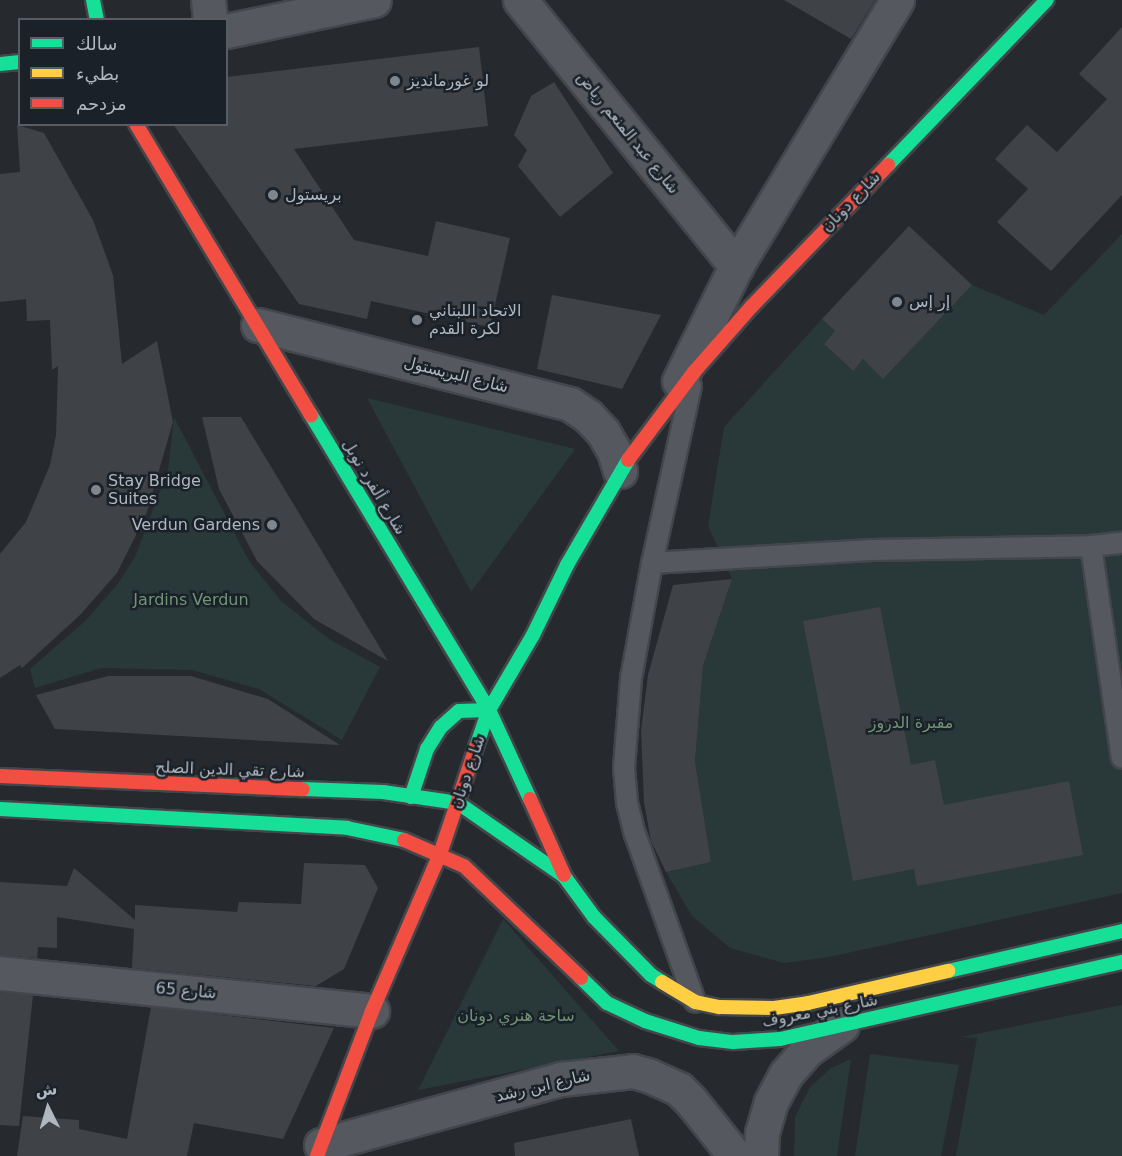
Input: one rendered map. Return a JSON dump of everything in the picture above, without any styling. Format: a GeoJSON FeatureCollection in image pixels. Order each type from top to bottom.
{"type":"FeatureCollection","features":[{"type":"Feature","properties":{"kind":"main road"},"geometry":{"type":"LineString","coordinates":[[93,0],[97,18]]}},
{"type":"Feature","properties":{"kind":"main road","name":"شارع دونان"},"geometry":{"type":"LineString","coordinates":[[319,1151],[372,1011],[440,854],[489,710],[533,635],[567,565],[620,471],[694,372],[752,306],[1047,0]]}},
{"type":"Feature","properties":{"kind":"main road"},"geometry":{"type":"LineString","coordinates":[[0,64],[18,62]]}},
{"type":"Feature","properties":{"kind":"main road","name":"شارع ألفرد نوبل"},"geometry":{"type":"LineString","coordinates":[[137,126],[489,710],[564,876]]}},
{"type":"Feature","properties":{"kind":"main road"},"geometry":{"type":"LineString","coordinates":[[411,797],[427,749],[441,727],[459,711],[489,710]]}},
{"type":"Feature","properties":{"kind":"main road","name":"شارع تقي الدين الصلح"},"geometry":{"type":"LineString","coordinates":[[0,776],[383,792],[458,803]]}},
{"type":"Feature","properties":{"kind":"main road","name":"شارع بني معروف"},"geometry":{"type":"LineString","coordinates":[[458,803],[486,820],[564,876],[594,917],[632,957],[651,975],[695,1002],[745,1009],[808,1003],[1101,952],[1122,962]]}},
{"type":"Feature","properties":{"kind":"main road"},"geometry":{"type":"LineString","coordinates":[[0,809],[347,828],[394,836],[440,854]]}},
{"type":"Feature","properties":{"kind":"main road"},"geometry":{"type":"LineString","coordinates":[[394,836],[410,856]]}},
{"type":"Feature","properties":{"kind":"main road","name":"شارع بني معروف"},"geometry":{"type":"LineString","coordinates":[[440,854],[464,866],[607,1003],[645,1021],[699,1038],[733,1042],[780,1039],[842,1025],[1101,952],[1122,931]]}},
{"type":"Feature","properties":{"kind":"main road"},"geometry":{"type":"LineString","coordinates":[[419,874],[420,899]]}},
{"type":"Feature","properties":{"kind":"street"},"geometry":{"type":"LineString","coordinates":[[208,0],[210,18]]}},
{"type":"Feature","properties":{"kind":"street"},"geometry":{"type":"LineString","coordinates":[[228,31],[374,0]]}},
{"type":"Feature","properties":{"kind":"street","name":"شارع عبد المنعم رياض"},"geometry":{"type":"LineString","coordinates":[[520,0],[736,266]]}},
{"type":"Feature","properties":{"kind":"street","name":"شارع دونان"},"geometry":{"type":"LineString","coordinates":[[664,412],[736,266],[897,0]]}},
{"type":"Feature","properties":{"kind":"street","name":"شارع البريستول"},"geometry":{"type":"LineString","coordinates":[[258,325],[570,404],[588,416],[603,432],[614,451],[620,471]]}},
{"type":"Feature","properties":{"kind":"street","name":"شارع 65"},"geometry":{"type":"LineString","coordinates":[[0,972],[372,1011]]}},
{"type":"Feature","properties":{"kind":"street"},"geometry":{"type":"LineString","coordinates":[[761,1156],[762,1133],[771,1102],[786,1074],[807,1050],[842,1025]]}},
{"type":"Feature","properties":{"kind":"street","name":"شارع ابن رشد"},"geometry":{"type":"LineString","coordinates":[[319,1151],[561,1079],[633,1071],[679,1089],[735,1156]]}},
{"type":"Feature","properties":{"kind":"lane"},"geometry":{"type":"LineString","coordinates":[[694,372],[652,563],[626,724],[624,768],[627,803],[635,834],[695,1002]]}},
{"type":"Feature","properties":{"kind":"lane"},"geometry":{"type":"LineString","coordinates":[[652,563],[872,550],[1091,546],[1122,543]]}},
{"type":"Feature","properties":{"kind":"lane"},"geometry":{"type":"LineString","coordinates":[[1091,546],[1122,758]]}},
{"type":"Feature","properties":{"kind":"green space","name":"مقبرة الدروز"},"geometry":{"type":"Polygon","coordinates":[[[1122,234],[1122,893],[829,957],[784,963],[730,948],[692,916],[666,872],[711,862],[695,761],[703,666],[732,579],[708,526],[724,427],[822,319],[835,331],[824,344],[852,371],[863,359],[883,378],[972,285],[1044,315],[1122,234]]]}},
{"type":"Feature","properties":{"kind":"green space"},"geometry":{"type":"Polygon","coordinates":[[[367,398],[575,449],[471,592],[367,398]]]}},
{"type":"Feature","properties":{"kind":"green space","name":"Jardins Verdun"},"geometry":{"type":"Polygon","coordinates":[[[174,417],[249,561],[281,601],[329,639],[380,667],[342,740],[259,689],[192,670],[101,668],[35,688],[30,669],[85,621],[117,585],[135,557],[168,470],[174,417]]]}},
{"type":"Feature","properties":{"kind":"green space","name":"ساحة هنري دونان"},"geometry":{"type":"Polygon","coordinates":[[[503,919],[619,1051],[418,1090],[503,919]]]}},
{"type":"Feature","properties":{"kind":"green space"},"geometry":{"type":"Polygon","coordinates":[[[1122,1005],[1122,1156],[956,1156],[977,1038],[961,1037],[1122,1005]]]}},
{"type":"Feature","properties":{"kind":"green space"},"geometry":{"type":"Polygon","coordinates":[[[870,1054],[959,1065],[941,1156],[855,1156],[870,1054]]]}},
{"type":"Feature","properties":{"kind":"green space"},"geometry":{"type":"Polygon","coordinates":[[[851,1059],[837,1156],[794,1156],[795,1117],[810,1087],[831,1068],[851,1059]]]}},
{"type":"Feature","properties":{"kind":"building"},"geometry":{"type":"Polygon","coordinates":[[[784,0],[875,0],[851,39],[784,0]]]}},
{"type":"Feature","properties":{"kind":"building"},"geometry":{"type":"Polygon","coordinates":[[[1122,27],[1122,195],[1051,271],[997,222],[1028,189],[995,159],[1027,125],[1057,152],[1107,99],[1079,74],[1122,27]]]}},
{"type":"Feature","properties":{"kind":"building","name":"بريستول"},"geometry":{"type":"Polygon","coordinates":[[[479,47],[488,126],[294,149],[354,240],[428,256],[436,221],[510,238],[490,327],[371,301],[367,319],[299,304],[174,126],[228,126],[228,77],[479,47]]]}},
{"type":"Feature","properties":{"kind":"building"},"geometry":{"type":"Polygon","coordinates":[[[554,82],[613,173],[560,217],[518,166],[527,150],[514,135],[531,96],[554,82]]]}},
{"type":"Feature","properties":{"kind":"building"},"geometry":{"type":"Polygon","coordinates":[[[17,125],[44,133],[93,220],[113,275],[122,364],[157,341],[173,422],[146,515],[117,573],[80,615],[22,668],[20,665],[0,678],[0,554],[26,522],[50,465],[56,435],[58,366],[52,370],[50,320],[27,321],[26,299],[0,302],[0,174],[20,172],[17,125]]]}},
{"type":"Feature","properties":{"kind":"building","name":"إر إس"},"geometry":{"type":"Polygon","coordinates":[[[909,226],[972,285],[883,379],[863,359],[853,371],[824,344],[835,331],[822,319],[909,226]]]}},
{"type":"Feature","properties":{"kind":"building"},"geometry":{"type":"Polygon","coordinates":[[[552,295],[661,315],[622,389],[537,369],[552,295]]]}},
{"type":"Feature","properties":{"kind":"building","name":"Verdun Gardens"},"geometry":{"type":"Polygon","coordinates":[[[202,417],[241,417],[388,661],[314,619],[257,561],[219,489],[202,417]]]}},
{"type":"Feature","properties":{"kind":"building"},"geometry":{"type":"Polygon","coordinates":[[[732,579],[703,666],[695,761],[711,862],[666,872],[651,841],[644,802],[641,730],[648,675],[673,585],[732,579]]]}},
{"type":"Feature","properties":{"kind":"building"},"geometry":{"type":"Polygon","coordinates":[[[880,607],[911,765],[935,760],[944,805],[1069,781],[1083,855],[917,886],[914,869],[853,881],[803,621],[880,607]]]}},
{"type":"Feature","properties":{"kind":"building"},"geometry":{"type":"Polygon","coordinates":[[[108,676],[191,676],[268,699],[340,745],[55,729],[36,695],[108,676]]]}},
{"type":"Feature","properties":{"kind":"building"},"geometry":{"type":"Polygon","coordinates":[[[304,863],[365,865],[378,888],[344,969],[316,986],[132,968],[134,929],[57,917],[57,948],[38,947],[37,958],[0,955],[0,882],[67,886],[74,868],[135,920],[135,905],[237,912],[239,902],[301,904],[304,863]]]}},
{"type":"Feature","properties":{"kind":"building"},"geometry":{"type":"Polygon","coordinates":[[[0,992],[33,995],[19,1126],[0,1125],[0,992]]]}},
{"type":"Feature","properties":{"kind":"building"},"geometry":{"type":"Polygon","coordinates":[[[151,1007],[334,1028],[283,1139],[194,1123],[187,1156],[17,1156],[23,1116],[79,1120],[79,1129],[127,1139],[151,1007]]]}},
{"type":"Feature","properties":{"kind":"building"},"geometry":{"type":"Polygon","coordinates":[[[631,1119],[639,1156],[515,1156],[514,1143],[631,1119]]]}},
{"type":"Feature","properties":{"kind":"traffic: fast"},"geometry":{"type":"LineString","coordinates":[[93,0],[97,18]]}},
{"type":"Feature","properties":{"kind":"traffic: fast"},"geometry":{"type":"LineString","coordinates":[[888,165],[1047,0]]}},
{"type":"Feature","properties":{"kind":"traffic: fast"},"geometry":{"type":"LineString","coordinates":[[0,64],[18,62]]}},
{"type":"Feature","properties":{"kind":"traffic: fast"},"geometry":{"type":"LineString","coordinates":[[311,415],[489,710],[530,799]]}},
{"type":"Feature","properties":{"kind":"traffic: fast"},"geometry":{"type":"LineString","coordinates":[[476,747],[489,710],[533,635],[567,565],[628,460]]}},
{"type":"Feature","properties":{"kind":"traffic: fast"},"geometry":{"type":"LineString","coordinates":[[411,797],[427,749],[441,727],[459,711],[489,710]]}},
{"type":"Feature","properties":{"kind":"traffic: fast"},"geometry":{"type":"LineString","coordinates":[[303,789],[383,792],[458,803],[564,876],[594,917],[651,975],[662,982]]}},
{"type":"Feature","properties":{"kind":"traffic: fast"},"geometry":{"type":"LineString","coordinates":[[0,809],[347,828],[404,840]]}},
{"type":"Feature","properties":{"kind":"traffic: fast"},"geometry":{"type":"LineString","coordinates":[[948,971],[1122,931]]}},
{"type":"Feature","properties":{"kind":"traffic: fast"},"geometry":{"type":"LineString","coordinates":[[581,978],[607,1003],[645,1021],[699,1038],[733,1042],[780,1039],[1122,962]]}},
{"type":"Feature","properties":{"kind":"traffic: slow"},"geometry":{"type":"LineString","coordinates":[[662,982],[695,1002],[719,1007],[774,1008],[808,1003],[948,971]]}},
{"type":"Feature","properties":{"kind":"traffic: jam"},"geometry":{"type":"LineString","coordinates":[[137,126],[311,415]]}},
{"type":"Feature","properties":{"kind":"traffic: jam"},"geometry":{"type":"LineString","coordinates":[[628,460],[694,372],[752,306],[888,165]]}},
{"type":"Feature","properties":{"kind":"traffic: jam"},"geometry":{"type":"LineString","coordinates":[[317,1156],[372,1011],[440,854],[476,747]]}},
{"type":"Feature","properties":{"kind":"traffic: jam"},"geometry":{"type":"LineString","coordinates":[[0,776],[303,789]]}},
{"type":"Feature","properties":{"kind":"traffic: jam"},"geometry":{"type":"LineString","coordinates":[[530,799],[564,875]]}},
{"type":"Feature","properties":{"kind":"traffic: jam"},"geometry":{"type":"LineString","coordinates":[[404,840],[464,866],[581,978]]}},
{"type":"Feature","properties":{"kind":"place","name":"لو غورمانديز"},"geometry":{"type":"Point","coordinates":[395,81]}},
{"type":"Feature","properties":{"kind":"place","name":"بريستول"},"geometry":{"type":"Point","coordinates":[273,195]}},
{"type":"Feature","properties":{"kind":"place","name":"إر إس"},"geometry":{"type":"Point","coordinates":[897,302]}},
{"type":"Feature","properties":{"kind":"place","name":"الاتحاد اللبناني لكرة القدم"},"geometry":{"type":"Point","coordinates":[417,320]}},
{"type":"Feature","properties":{"kind":"place","name":"Stay Bridge Suites"},"geometry":{"type":"Point","coordinates":[96,490]}},
{"type":"Feature","properties":{"kind":"place","name":"Verdun Gardens"},"geometry":{"type":"Point","coordinates":[272,525]}}]}
